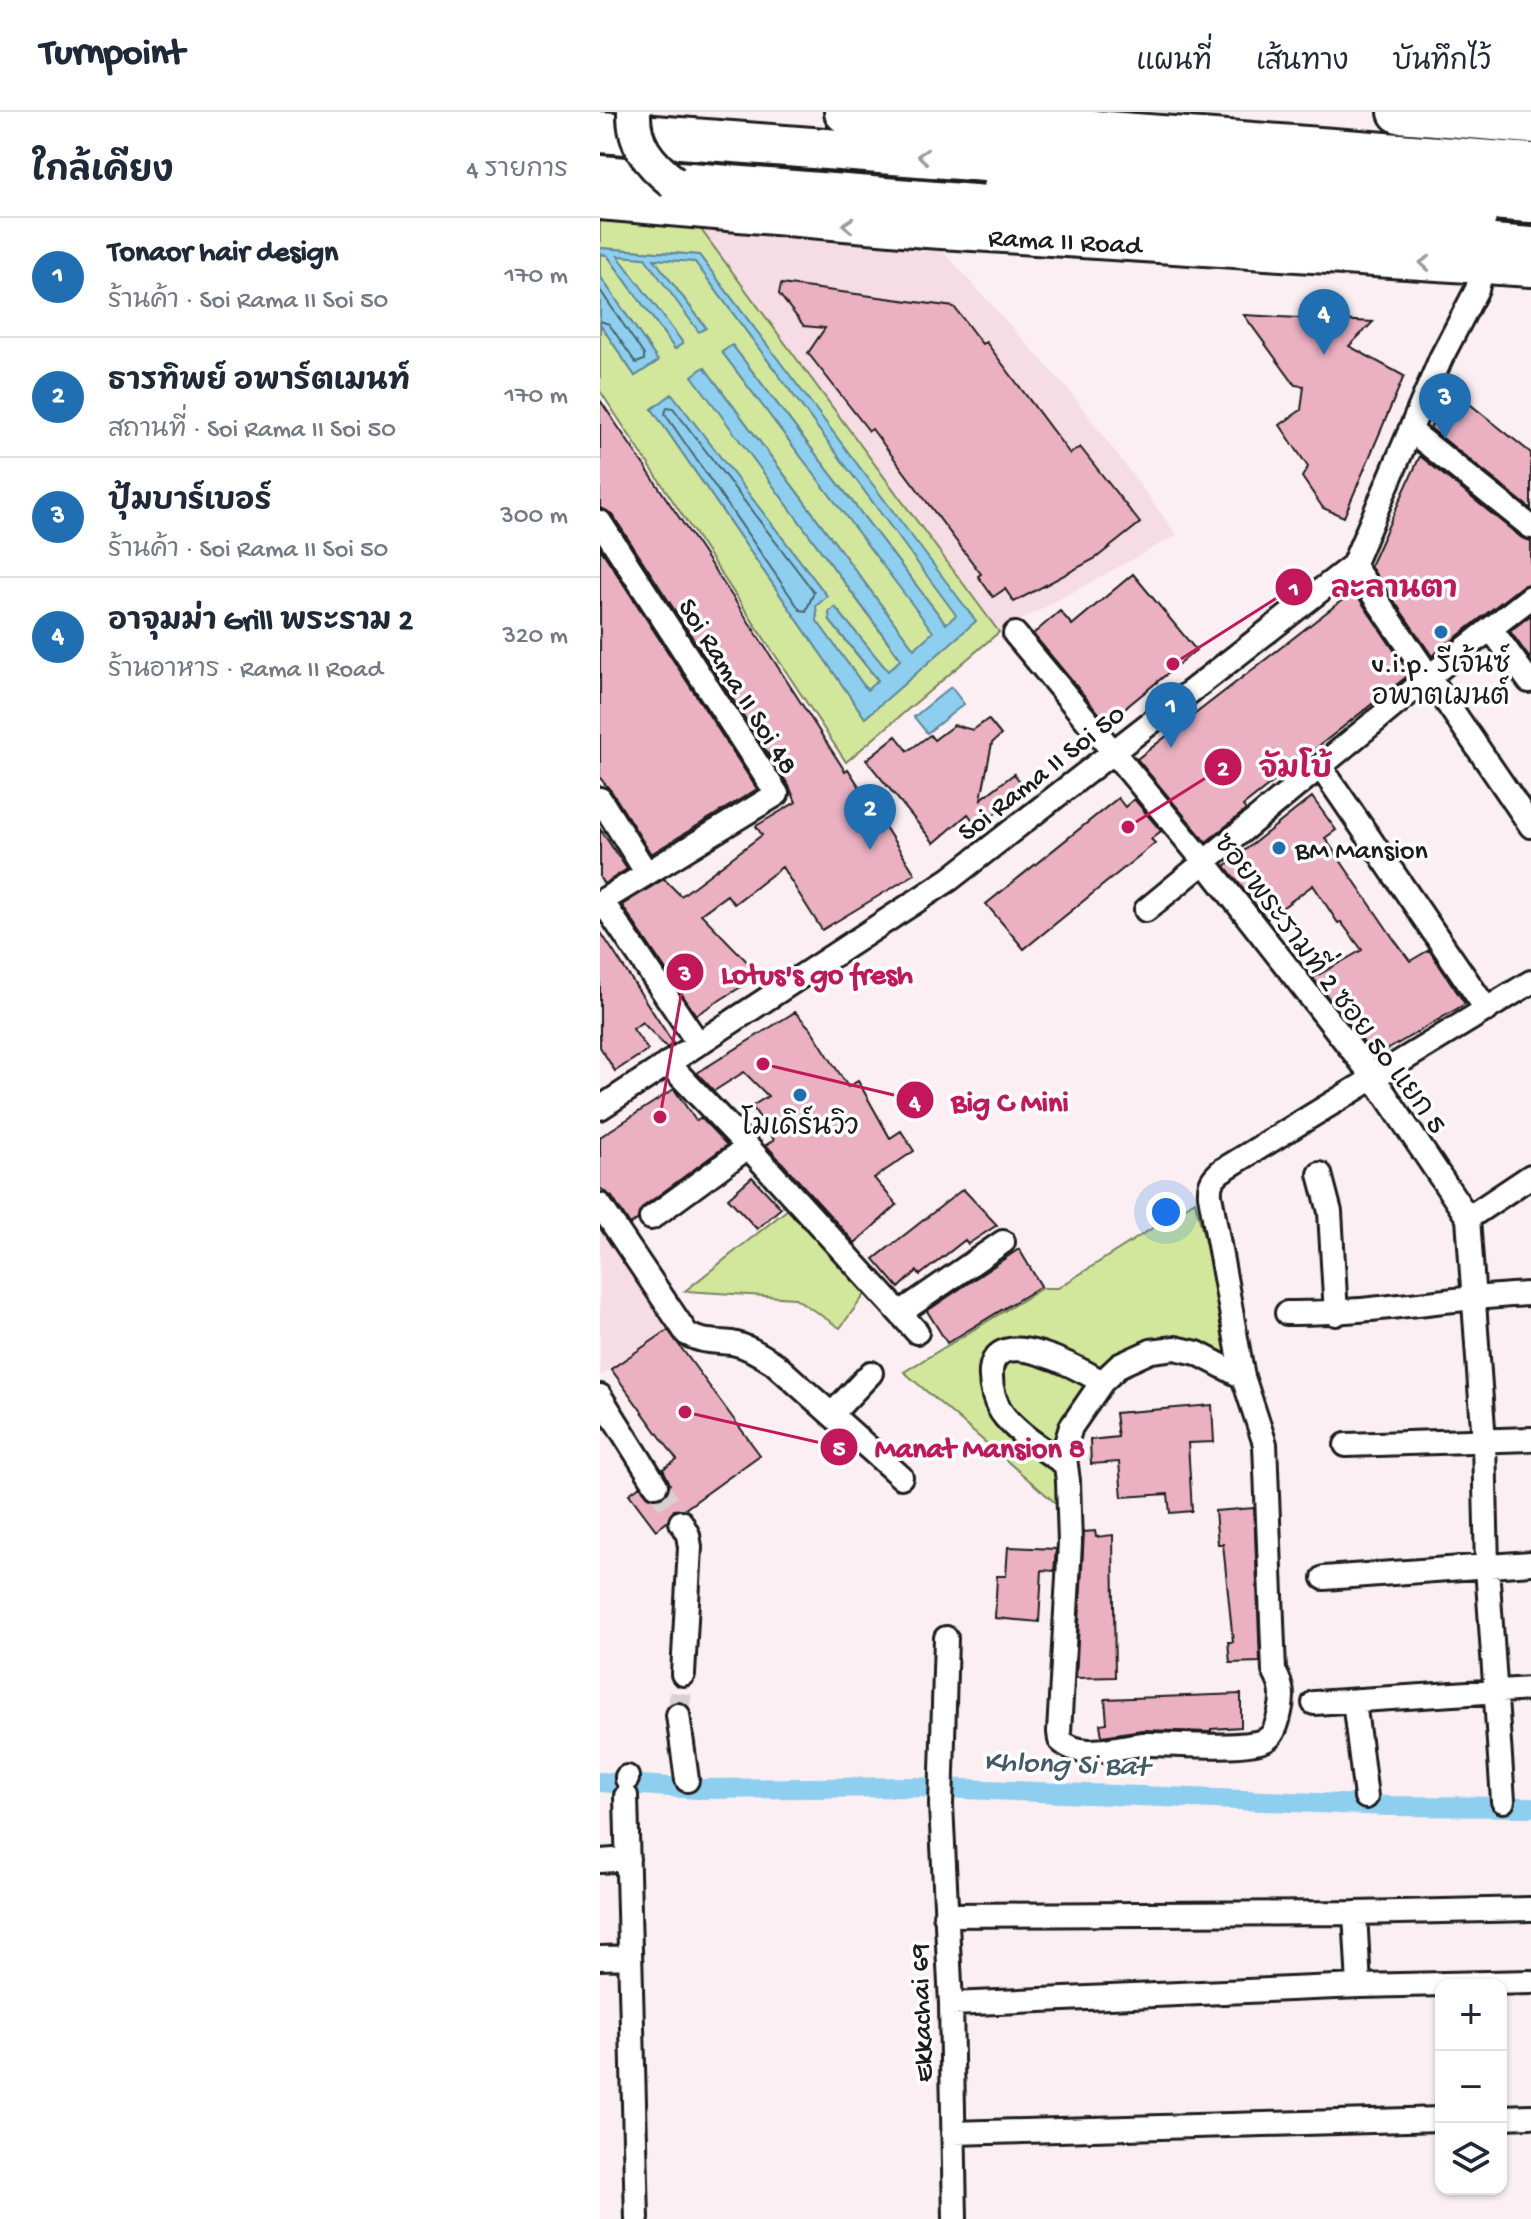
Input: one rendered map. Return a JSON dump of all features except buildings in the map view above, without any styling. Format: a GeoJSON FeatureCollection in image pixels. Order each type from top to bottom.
{"type":"FeatureCollection","features":[{"type":"Feature","properties":{"kind":"highway"},"geometry":{"type":"LineString","coordinates":[[845,112],[1531,164]]}},
{"type":"Feature","properties":{"kind":"highway"},"geometry":{"type":"LineString","coordinates":[[957,112],[1531,157]]}},
{"type":"Feature","properties":{"kind":"highway"},"geometry":{"type":"LineString","coordinates":[[1399,112],[1531,123]]}},
{"type":"Feature","properties":{"kind":"highway"},"geometry":{"type":"LineString","coordinates":[[600,132],[1531,202]]}},
{"type":"Feature","properties":{"kind":"highway","name":"Rama II Road"},"geometry":{"type":"LineString","coordinates":[[600,160],[761,173],[1531,221]]}},
{"type":"Feature","properties":{"kind":"highway"},"geometry":{"type":"LineString","coordinates":[[600,176],[1531,248]]}},
{"type":"Feature","properties":{"kind":"main road"},"geometry":{"type":"LineString","coordinates":[[634,112],[635,133],[644,152],[658,170],[673,182]]}},
{"type":"Feature","properties":{"kind":"main road","name":"Rama II Road"},"geometry":{"type":"LineString","coordinates":[[600,203],[926,231],[1531,270]]}},
{"type":"Feature","properties":{"kind":"street","name":"Soi Rama II Soi 50"},"geometry":{"type":"LineString","coordinates":[[600,1108],[950,879],[1353,565],[1441,358],[1477,289],[1483,267]]}},
{"type":"Feature","properties":{"kind":"street"},"geometry":{"type":"LineString","coordinates":[[1410,430],[1531,527]]}},
{"type":"Feature","properties":{"kind":"street","name":"Soi Rama II Soi 48"},"geometry":{"type":"LineString","coordinates":[[600,522],[777,794],[602,901],[698,1043]]}},
{"type":"Feature","properties":{"kind":"street"},"geometry":{"type":"LineString","coordinates":[[1353,565],[1531,826]]}},
{"type":"Feature","properties":{"kind":"street"},"geometry":{"type":"LineString","coordinates":[[1146,910],[1430,676],[1531,597]]}},
{"type":"Feature","properties":{"kind":"street"},"geometry":{"type":"LineString","coordinates":[[1491,629],[1529,681]]}},
{"type":"Feature","properties":{"kind":"street","name":"ซอยพระรามที่ 2 ซอย 50 แยก 5"},"geometry":{"type":"LineString","coordinates":[[1015,634],[1204,861],[1374,1078],[1468,1218],[1484,1442],[1487,1567],[1503,1801]]}},
{"type":"Feature","properties":{"kind":"street"},"geometry":{"type":"LineString","coordinates":[[1320,766],[1487,1010]]}},
{"type":"Feature","properties":{"kind":"street"},"geometry":{"type":"LineString","coordinates":[[600,799],[646,872]]}},
{"type":"Feature","properties":{"kind":"street"},"geometry":{"type":"LineString","coordinates":[[1243,1377],[1197,1353],[1175,1348],[1151,1351],[1120,1365],[1102,1382],[1071,1427],[1064,1450],[1070,1543],[1060,1740],[1067,1747],[1088,1752],[1141,1744],[1247,1744],[1267,1739],[1273,1733],[1279,1714],[1282,1685],[1274,1671],[1272,1649],[1265,1444],[1243,1377],[1210,1195],[1213,1178],[1531,982]]}},
{"type":"Feature","properties":{"kind":"street"},"geometry":{"type":"LineString","coordinates":[[668,1063],[917,1332]]}},
{"type":"Feature","properties":{"kind":"street"},"geometry":{"type":"LineString","coordinates":[[651,1218],[748,1147]]}},
{"type":"Feature","properties":{"kind":"street"},"geometry":{"type":"LineString","coordinates":[[1320,1174],[1330,1212],[1336,1314]]}},
{"type":"Feature","properties":{"kind":"street"},"geometry":{"type":"LineString","coordinates":[[1468,1218],[1531,1176]]}},
{"type":"Feature","properties":{"kind":"street"},"geometry":{"type":"LineString","coordinates":[[600,1205],[687,1334],[709,1343],[734,1343],[774,1363],[901,1477]]}},
{"type":"Feature","properties":{"kind":"street"},"geometry":{"type":"LineString","coordinates":[[900,1313],[1003,1242]]}},
{"type":"Feature","properties":{"kind":"street"},"geometry":{"type":"LineString","coordinates":[[1287,1313],[1336,1314],[1475,1296],[1531,1294]]}},
{"type":"Feature","properties":{"kind":"street"},"geometry":{"type":"LineString","coordinates":[[1064,1463],[1007,1420],[994,1396],[992,1363],[997,1355],[1005,1352],[1030,1350],[1062,1360],[1102,1382]]}},
{"type":"Feature","properties":{"kind":"street"},"geometry":{"type":"LineString","coordinates":[[832,1414],[871,1373]]}},
{"type":"Feature","properties":{"kind":"street"},"geometry":{"type":"LineString","coordinates":[[600,1396],[656,1485]]}},
{"type":"Feature","properties":{"kind":"street"},"geometry":{"type":"LineString","coordinates":[[1346,1445],[1531,1439]]}},
{"type":"Feature","properties":{"kind":"street"},"geometry":{"type":"LineString","coordinates":[[681,1522],[690,1547],[683,1674]]}},
{"type":"Feature","properties":{"kind":"street"},"geometry":{"type":"LineString","coordinates":[[1324,1578],[1531,1563]]}},
{"type":"Feature","properties":{"kind":"street","name":"Ekkachai 69"},"geometry":{"type":"LineString","coordinates":[[946,1638],[941,1805],[951,2004],[955,2219]]}},
{"type":"Feature","properties":{"kind":"street"},"geometry":{"type":"LineString","coordinates":[[1314,1703],[1531,1689]]}},
{"type":"Feature","properties":{"kind":"street"},"geometry":{"type":"LineString","coordinates":[[1354,1701],[1366,1797]]}},
{"type":"Feature","properties":{"kind":"street"},"geometry":{"type":"LineString","coordinates":[[678,1715],[687,1780]]}},
{"type":"Feature","properties":{"kind":"street"},"geometry":{"type":"LineString","coordinates":[[627,1784],[637,2219]]}},
{"type":"Feature","properties":{"kind":"street"},"geometry":{"type":"LineString","coordinates":[[600,1861],[628,1859]]}},
{"type":"Feature","properties":{"kind":"street"},"geometry":{"type":"LineString","coordinates":[[945,1915],[1531,1909]]}},
{"type":"Feature","properties":{"kind":"street"},"geometry":{"type":"LineString","coordinates":[[1355,1913],[1359,1986]]}},
{"type":"Feature","properties":{"kind":"street"},"geometry":{"type":"LineString","coordinates":[[600,1958],[630,1957]]}},
{"type":"Feature","properties":{"kind":"street"},"geometry":{"type":"LineString","coordinates":[[951,2004],[1359,1986],[1531,1982]]}},
{"type":"Feature","properties":{"kind":"street"},"geometry":{"type":"LineString","coordinates":[[1507,2117],[1531,2116]]}},
{"type":"Feature","properties":{"kind":"street"},"geometry":{"type":"LineString","coordinates":[[953,2133],[1435,2119]]}},
{"type":"Feature","properties":{"kind":"shaded area"},"geometry":{"type":"Polygon","coordinates":[[[699,227],[940,248],[1072,394],[1177,535],[999,632],[699,227]]]}},
{"type":"Feature","properties":{"kind":"shaded area"},"geometry":{"type":"Polygon","coordinates":[[[600,1226],[670,1329],[602,1375],[600,1372],[600,1226]]]}},
{"type":"Feature","properties":{"kind":"green space"},"geometry":{"type":"Polygon","coordinates":[[[600,221],[699,227],[999,632],[846,762],[600,391],[600,324],[635,376],[658,361],[600,276],[600,254],[607,255],[675,349],[683,343],[617,255],[645,258],[706,327],[653,258],[695,262],[957,615],[946,624],[733,346],[722,352],[934,632],[914,649],[705,368],[693,376],[901,660],[888,672],[835,607],[829,612],[830,621],[878,681],[867,690],[817,621],[816,606],[827,596],[672,395],[652,409],[865,718],[975,621],[699,255],[600,248],[600,221]]]}},
{"type":"Feature","properties":{"kind":"green space"},"geometry":{"type":"Polygon","coordinates":[[[1195,1201],[1234,1360],[1202,1345],[1098,1373],[1016,1344],[983,1375],[1038,1455],[1058,1475],[1059,1506],[904,1372],[1042,1288],[1058,1288],[1195,1201]]]}},
{"type":"Feature","properties":{"kind":"green space"},"geometry":{"type":"Polygon","coordinates":[[[793,1205],[869,1289],[840,1328],[795,1298],[685,1291],[793,1205]]]}},
{"type":"Feature","properties":{"kind":"green space"},"geometry":{"type":"Polygon","coordinates":[[[1029,1356],[1090,1385],[1058,1443],[1052,1445],[1013,1411],[1001,1389],[1001,1363],[1029,1356]]]}},
{"type":"Feature","properties":{"kind":"water"},"geometry":{"type":"Polygon","coordinates":[[[600,248],[699,255],[976,621],[865,718],[652,409],[672,394],[827,596],[816,606],[817,621],[867,690],[878,680],[830,621],[829,612],[835,607],[888,671],[901,659],[692,376],[704,367],[914,649],[933,632],[722,352],[732,345],[946,624],[956,615],[695,262],[654,259],[706,328],[699,332],[645,258],[618,256],[683,343],[675,349],[607,255],[600,254],[600,248]]]}},
{"type":"Feature","properties":{"kind":"water"},"geometry":{"type":"Polygon","coordinates":[[[600,276],[658,361],[635,376],[600,324],[600,276]]]}},
{"type":"Feature","properties":{"kind":"water"},"geometry":{"type":"Polygon","coordinates":[[[951,687],[964,704],[927,733],[914,717],[951,687]]]}},
{"type":"Feature","properties":{"kind":"waterway","name":"Khlong Si Bat"},"geometry":{"type":"LineString","coordinates":[[600,1782],[697,1789],[914,1787],[1391,1806],[1531,1807]]}},
{"type":"Feature","properties":{"kind":"tunnel"},"geometry":{"type":"LineString","coordinates":[[656,1485],[681,1522]]}},
{"type":"Feature","properties":{"kind":"tunnel"},"geometry":{"type":"LineString","coordinates":[[678,1715],[683,1674]]}},
{"type":"Feature","properties":{"kind":"place","name":"อาจุมม่า Grill พระราม 2"},"geometry":{"type":"Point","coordinates":[1324,355]}},
{"type":"Feature","properties":{"kind":"place","name":"ปุ้มบาร์เบอร์"},"geometry":{"type":"Point","coordinates":[1445,439]}},
{"type":"Feature","properties":{"kind":"place","name":"v.i.p. รีเจ้นซ์ อพาตเมนต์"},"geometry":{"type":"Point","coordinates":[1441,632]}},
{"type":"Feature","properties":{"kind":"place","name":"ละลานตา"},"geometry":{"type":"Point","coordinates":[1173,664]}},
{"type":"Feature","properties":{"kind":"place","name":"Tonaor hair design"},"geometry":{"type":"Point","coordinates":[1171,748]}},
{"type":"Feature","properties":{"kind":"place","name":"จัมโบ้"},"geometry":{"type":"Point","coordinates":[1128,827]}},
{"type":"Feature","properties":{"kind":"place","name":"BM Mansion"},"geometry":{"type":"Point","coordinates":[1279,848]}},
{"type":"Feature","properties":{"kind":"place","name":"ธารทิพย์ อพาร์ตเมนท์"},"geometry":{"type":"Point","coordinates":[870,850]}},
{"type":"Feature","properties":{"kind":"place","name":"Big C Mini"},"geometry":{"type":"Point","coordinates":[763,1064]}},
{"type":"Feature","properties":{"kind":"place","name":"โมเดิร์นวิว"},"geometry":{"type":"Point","coordinates":[800,1095]}},
{"type":"Feature","properties":{"kind":"place","name":"Lotus's go fresh"},"geometry":{"type":"Point","coordinates":[660,1117]}},
{"type":"Feature","properties":{"kind":"place","name":"Manat Mansion 8"},"geometry":{"type":"Point","coordinates":[685,1412]}}]}
